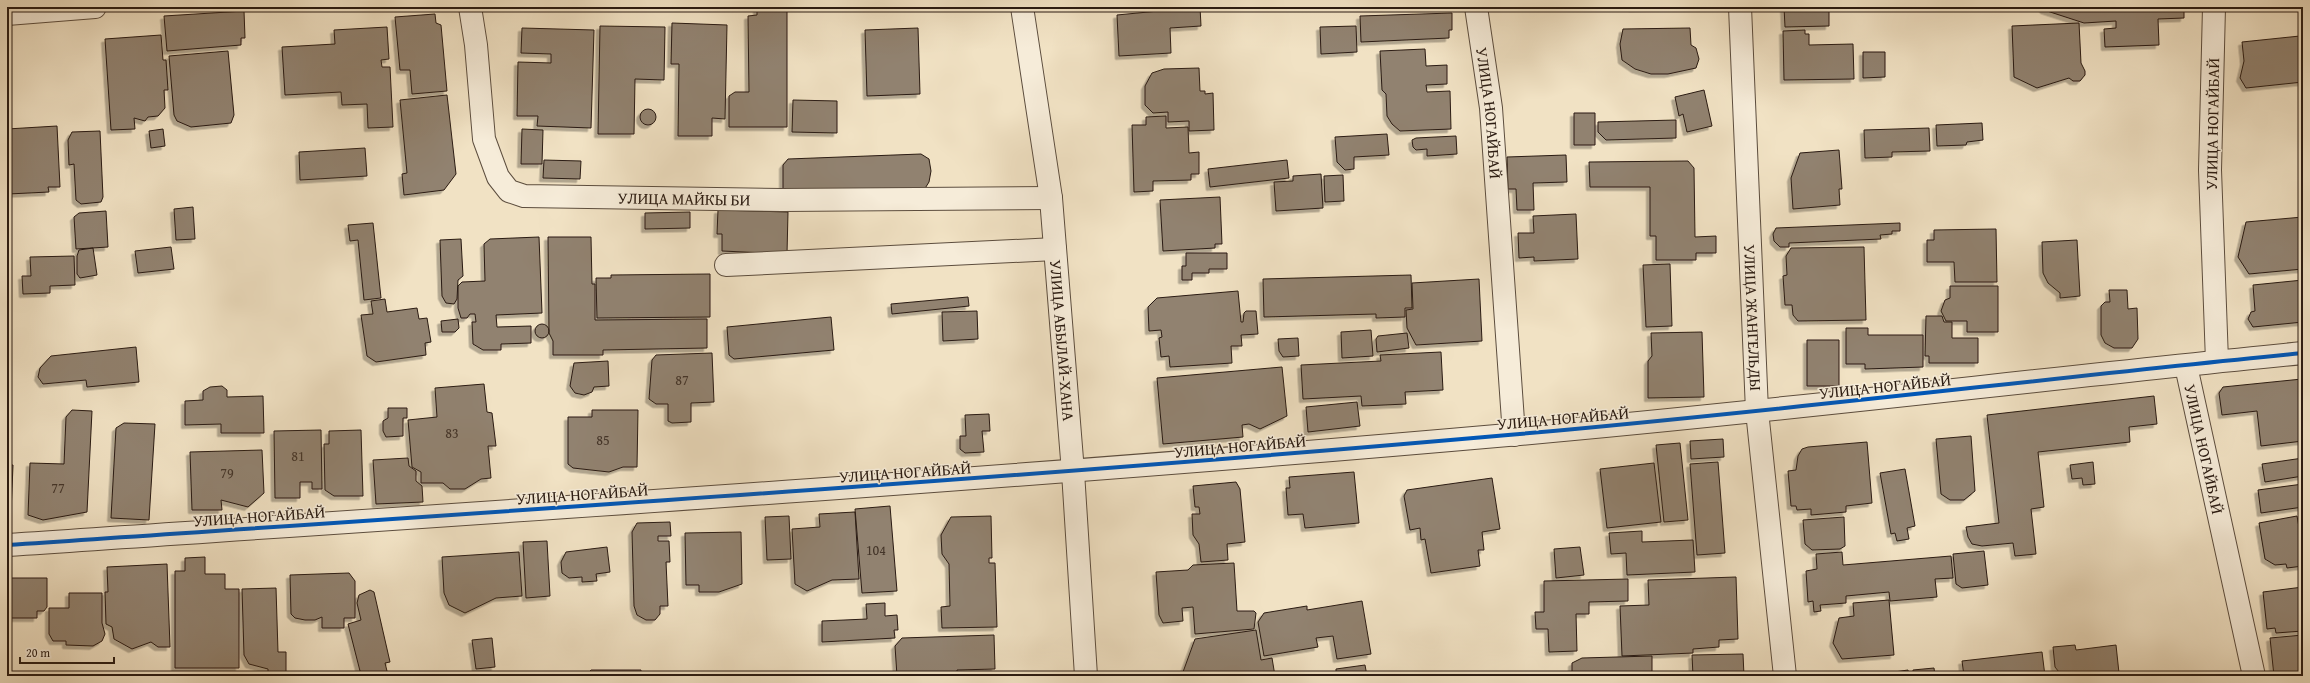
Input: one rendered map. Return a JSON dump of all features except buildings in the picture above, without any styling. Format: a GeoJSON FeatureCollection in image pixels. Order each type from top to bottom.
{"type":"FeatureCollection","features":[{"type":"Feature","properties":{"kind":"street"},"geometry":{"type":"LineString","coordinates":[[7,14],[95,7]]}},
{"type":"Feature","properties":{"kind":"street","name":"УЛИЦА МАЙКЫ БИ"},"geometry":{"type":"LineString","coordinates":[[470,7],[476,45],[484,139],[498,177],[509,191],[524,196],[782,200],[1051,198]]}},
{"type":"Feature","properties":{"kind":"street","name":"УЛИЦА АБЫЛАЙ-ХАНА"},"geometry":{"type":"LineString","coordinates":[[1022,7],[1051,198],[1073,472],[1086,676]]}},
{"type":"Feature","properties":{"kind":"street","name":"УЛИЦА НОГАЙБАЙ"},"geometry":{"type":"LineString","coordinates":[[1476,7],[1491,108],[1514,435]]}},
{"type":"Feature","properties":{"kind":"street","name":"УЛИЦА ЖАНГЕЛЬДЫ"},"geometry":{"type":"LineString","coordinates":[[1740,7],[1758,411],[1785,676]]}},
{"type":"Feature","properties":{"kind":"street","name":"УЛИЦА НОГАЙБАЙ"},"geometry":{"type":"LineString","coordinates":[[2214,7],[2210,170],[2217,362]]}},
{"type":"Feature","properties":{"kind":"street"},"geometry":{"type":"LineString","coordinates":[[726,265],[1055,249]]}},
{"type":"Feature","properties":{"kind":"street"},"geometry":{"type":"LineString","coordinates":[[2186,366],[2303,353]]}},
{"type":"Feature","properties":{"kind":"street","name":"УЛИЦА НОГАЙБАЙ"},"geometry":{"type":"LineString","coordinates":[[7,545],[1073,472],[1514,435],[2186,366],[2254,676]]}},
{"type":"Feature","properties":{"kind":"cycle path"},"geometry":{"type":"LineString","coordinates":[[7,545],[758,494],[1320,451],[1608,426],[2303,353]]}}]}
